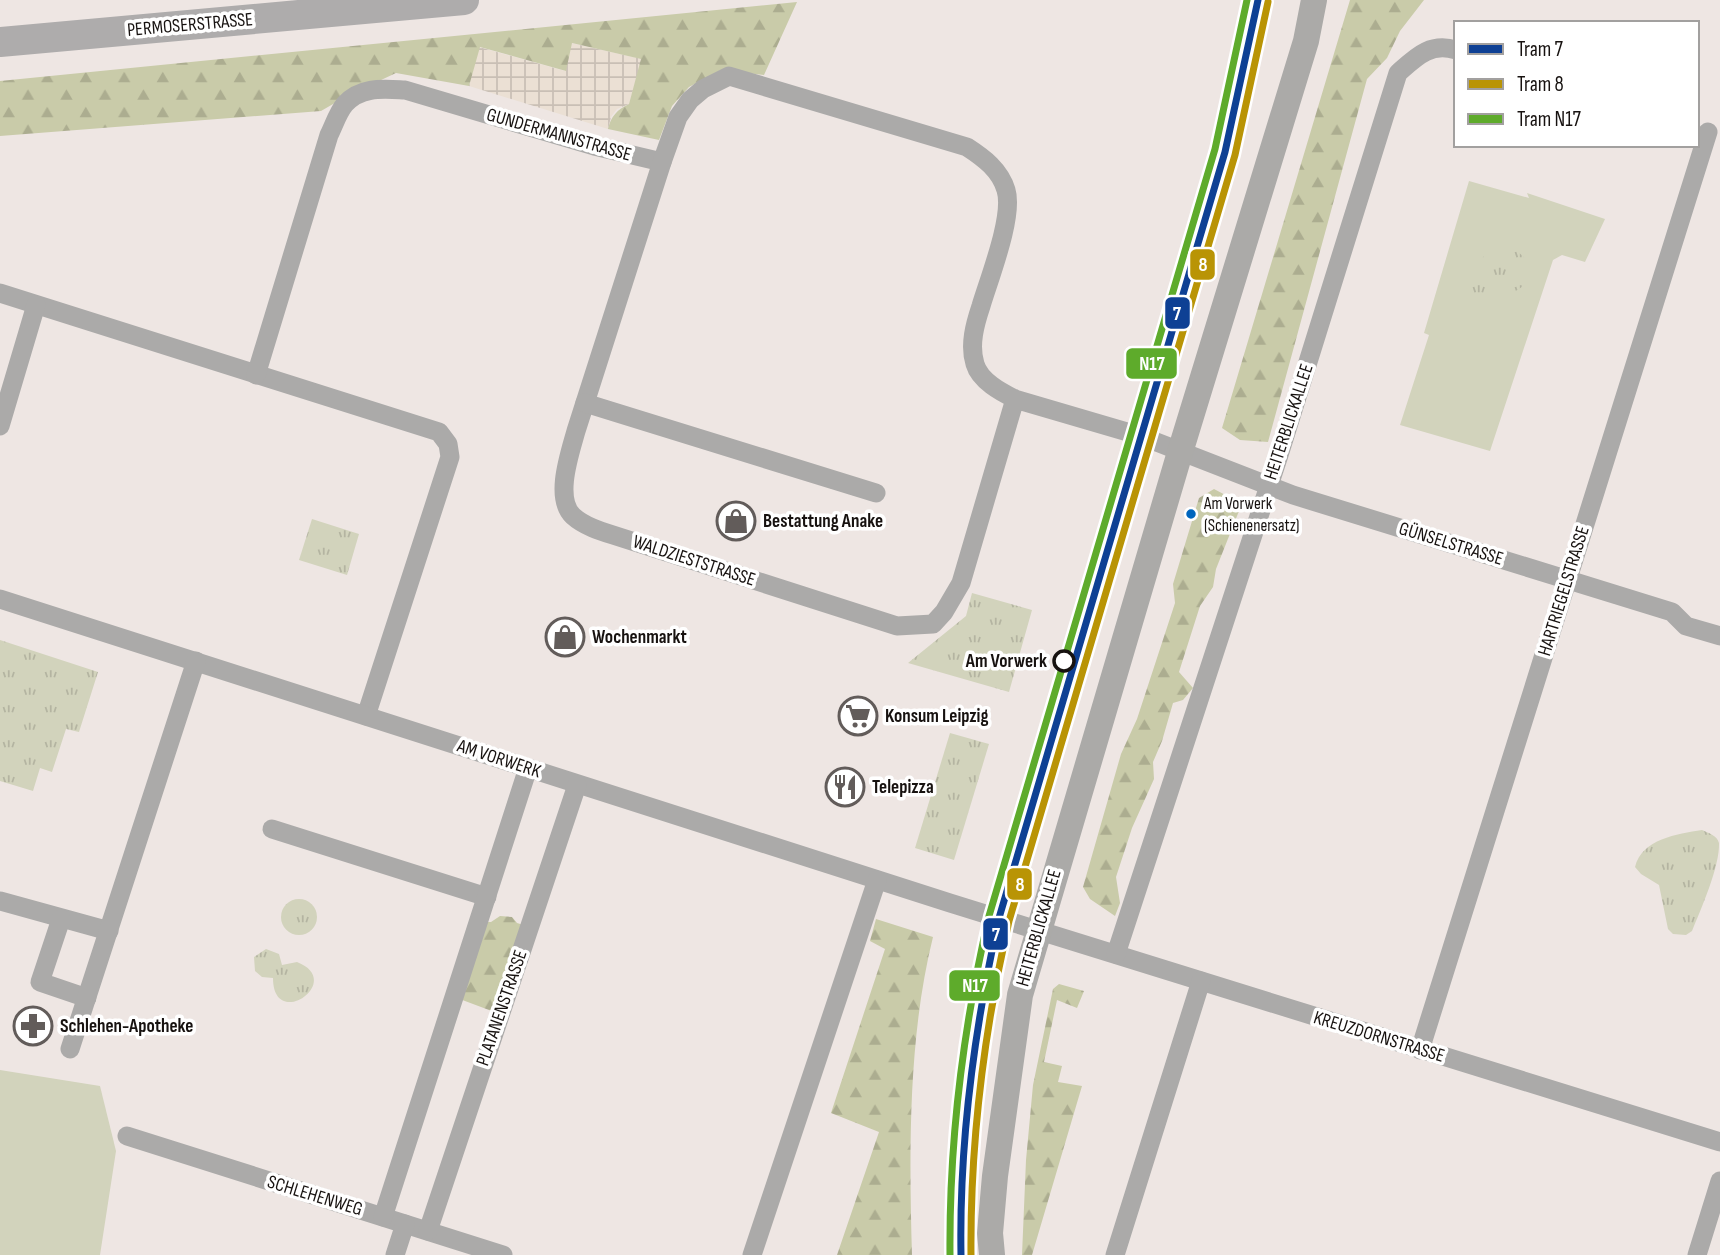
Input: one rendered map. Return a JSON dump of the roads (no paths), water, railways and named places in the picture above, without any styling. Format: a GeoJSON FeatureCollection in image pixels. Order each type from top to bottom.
{"type":"FeatureCollection","features":[{"type":"Feature","properties":{"kind":"main road","name":"PERMOSERSTRASSE"},"geometry":{"type":"LineString","coordinates":[[0,42],[464,0]]}},
{"type":"Feature","properties":{"kind":"main road","name":"HEITERBLICKALLEE"},"geometry":{"type":"LineString","coordinates":[[992,1255],[990,1233],[995,1177],[1020,995],[1181,450],[1306,41],[1314,0]]}},
{"type":"Feature","properties":{"kind":"street","name":"HEITERBLICKALLEE"},"geometry":{"type":"LineString","coordinates":[[1116,954],[1398,73],[1418,55],[1442,46],[1454,49]]}},
{"type":"Feature","properties":{"kind":"street"},"geometry":{"type":"LineString","coordinates":[[662,162],[678,117],[690,100],[703,89],[729,76],[967,148],[985,159],[999,173],[1007,192],[1004,226],[973,339],[975,366],[994,389],[1015,399],[1181,450]]}},
{"type":"Feature","properties":{"kind":"street","name":"GUNDERMANNSTRASSE"},"geometry":{"type":"LineString","coordinates":[[256,375],[329,135],[345,103],[363,92],[373,88],[405,90],[594,146],[662,162]]}},
{"type":"Feature","properties":{"kind":"street","name":"HARTRIEGELSTRASSE"},"geometry":{"type":"LineString","coordinates":[[1420,1050],[1708,132]]}},
{"type":"Feature","properties":{"kind":"street","name":"WALDZIESTSTRASSE"},"geometry":{"type":"LineString","coordinates":[[662,162],[564,476],[566,504],[572,516],[593,528],[897,626],[933,624],[944,612],[961,583],[1015,399]]}},
{"type":"Feature","properties":{"kind":"street"},"geometry":{"type":"LineString","coordinates":[[0,293],[439,432],[448,444],[450,457],[366,716]]}},
{"type":"Feature","properties":{"kind":"street"},"geometry":{"type":"LineString","coordinates":[[0,426],[36,305]]}},
{"type":"Feature","properties":{"kind":"street"},"geometry":{"type":"LineString","coordinates":[[585,403],[876,493]]}},
{"type":"Feature","properties":{"kind":"street","name":"GÜNSELSTRASSE"},"geometry":{"type":"LineString","coordinates":[[1181,450],[1268,486],[1672,612],[1686,626],[1720,636]]}},
{"type":"Feature","properties":{"kind":"street","name":"AM VORWERK"},"geometry":{"type":"LineString","coordinates":[[0,599],[1039,931]]}},
{"type":"Feature","properties":{"kind":"street"},"geometry":{"type":"LineString","coordinates":[[70,1049],[196,662]]}},
{"type":"Feature","properties":{"kind":"street"},"geometry":{"type":"LineString","coordinates":[[383,1217],[528,768]]}},
{"type":"Feature","properties":{"kind":"street","name":"PLATANENSTRASSE"},"geometry":{"type":"LineString","coordinates":[[428,1231],[577,785]]}},
{"type":"Feature","properties":{"kind":"street"},"geometry":{"type":"LineString","coordinates":[[272,829],[487,897]]}},
{"type":"Feature","properties":{"kind":"street"},"geometry":{"type":"LineString","coordinates":[[752,1255],[877,880]]}},
{"type":"Feature","properties":{"kind":"street"},"geometry":{"type":"LineString","coordinates":[[0,901],[109,931]]}},
{"type":"Feature","properties":{"kind":"street"},"geometry":{"type":"LineString","coordinates":[[61,919],[40,982],[87,998]]}},
{"type":"Feature","properties":{"kind":"street","name":"KREUZDORNSTRASSE"},"geometry":{"type":"LineString","coordinates":[[1039,931],[1720,1142]]}},
{"type":"Feature","properties":{"kind":"street"},"geometry":{"type":"LineString","coordinates":[[1115,1255],[1200,981]]}},
{"type":"Feature","properties":{"kind":"street","name":"SCHLEHENWEG"},"geometry":{"type":"LineString","coordinates":[[127,1136],[428,1231],[449,1247],[503,1255]]}},
{"type":"Feature","properties":{"kind":"street"},"geometry":{"type":"LineString","coordinates":[[1697,1255],[1720,1181]]}},
{"type":"Feature","properties":{"kind":"street"},"geometry":{"type":"LineString","coordinates":[[395,1255],[405,1224]]}},
{"type":"Feature","properties":{"kind":"tram line","name":"N17"},"geometry":{"type":"LineString","coordinates":[[950,1255],[952,1169],[959,1084],[989,916],[1215,149],[1247,0]]}},
{"type":"Feature","properties":{"kind":"tram line","name":"7"},"geometry":{"type":"LineString","coordinates":[[961,1255],[963,1170],[970,1085],[982,1002],[999,918],[1225,152],[1258,0]]}},
{"type":"Feature","properties":{"kind":"tram line","name":"8"},"geometry":{"type":"LineString","coordinates":[[971,1255],[973,1170],[980,1086],[992,1004],[1009,921],[1235,155],[1268,2]]}},
{"type":"Feature","properties":{"kind":"place","name":"Am Vorwerk (Schienenersatz)"},"geometry":{"type":"Point","coordinates":[1191,514]}},
{"type":"Feature","properties":{"kind":"place","name":"Bestattung Anake"},"geometry":{"type":"Point","coordinates":[736,521]}},
{"type":"Feature","properties":{"kind":"place","name":"Wochenmarkt"},"geometry":{"type":"Point","coordinates":[565,637]}},
{"type":"Feature","properties":{"kind":"place","name":"Am Vorwerk"},"geometry":{"type":"Point","coordinates":[1064,661]}},
{"type":"Feature","properties":{"kind":"place","name":"Konsum Leipzig"},"geometry":{"type":"Point","coordinates":[858,716]}},
{"type":"Feature","properties":{"kind":"place","name":"Telepizza"},"geometry":{"type":"Point","coordinates":[845,787]}},
{"type":"Feature","properties":{"kind":"place","name":"Schlehen-Apotheke"},"geometry":{"type":"Point","coordinates":[33,1026]}}]}
